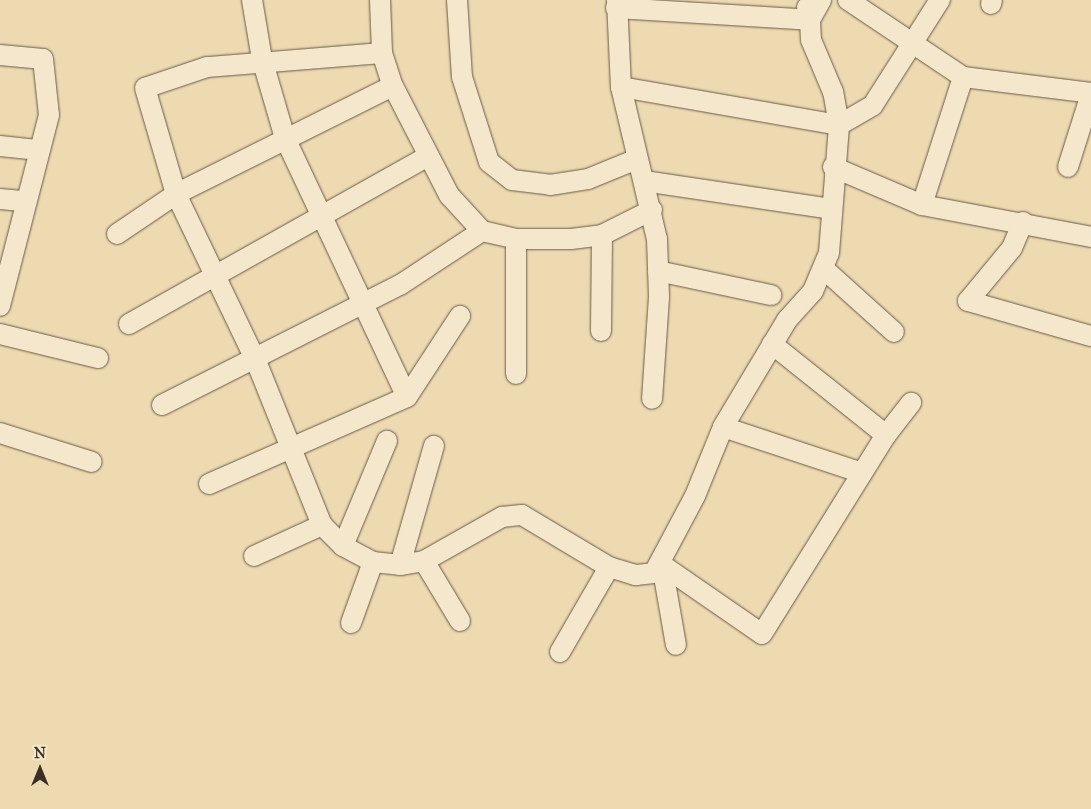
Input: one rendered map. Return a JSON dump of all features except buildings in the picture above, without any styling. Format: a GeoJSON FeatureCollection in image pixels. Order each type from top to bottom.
{"type":"FeatureCollection","features":[{"type":"Feature","properties":{"kind":"street"},"geometry":{"type":"LineString","coordinates":[[252,0],[262,59],[285,138],[324,215],[407,397]]}},
{"type":"Feature","properties":{"kind":"street"},"geometry":{"type":"LineString","coordinates":[[380,0],[382,53],[393,86],[427,157],[449,194],[482,231],[516,239],[602,234],[652,210]]}},
{"type":"Feature","properties":{"kind":"street"},"geometry":{"type":"LineString","coordinates":[[457,0],[462,77],[489,162],[512,180],[550,185],[588,179],[637,159]]}},
{"type":"Feature","properties":{"kind":"street"},"geometry":{"type":"LineString","coordinates":[[382,53],[262,59],[207,67],[145,88],[176,194],[256,361],[294,448],[322,525],[342,546],[374,562],[400,564],[424,561],[502,517],[522,515],[609,567],[636,575],[654,573],[662,565],[723,427],[772,344],[824,269],[838,125],[833,92],[811,40],[806,0]]}},
{"type":"Feature","properties":{"kind":"street"},"geometry":{"type":"LineString","coordinates":[[810,20],[821,0]]}},
{"type":"Feature","properties":{"kind":"street"},"geometry":{"type":"LineString","coordinates":[[848,0],[963,77],[1091,94],[1068,167]]}},
{"type":"Feature","properties":{"kind":"street"},"geometry":{"type":"LineString","coordinates":[[622,87],[838,125],[873,105],[940,0]]}},
{"type":"Feature","properties":{"kind":"street"},"geometry":{"type":"LineString","coordinates":[[652,399],[658,271],[652,210],[637,159],[622,87],[617,4],[810,20]]}},
{"type":"Feature","properties":{"kind":"street"},"geometry":{"type":"LineString","coordinates":[[0,55],[43,59],[49,115],[37,150],[0,306]]}},
{"type":"Feature","properties":{"kind":"street"},"geometry":{"type":"LineString","coordinates":[[922,205],[963,77]]}},
{"type":"Feature","properties":{"kind":"street"},"geometry":{"type":"LineString","coordinates":[[117,234],[176,194],[285,138],[393,86]]}},
{"type":"Feature","properties":{"kind":"street"},"geometry":{"type":"LineString","coordinates":[[0,146],[37,150]]}},
{"type":"Feature","properties":{"kind":"street"},"geometry":{"type":"LineString","coordinates":[[129,324],[427,157]]}},
{"type":"Feature","properties":{"kind":"street"},"geometry":{"type":"LineString","coordinates":[[833,167],[922,205],[1023,222],[1091,237]]}},
{"type":"Feature","properties":{"kind":"street"},"geometry":{"type":"LineString","coordinates":[[644,181],[831,210]]}},
{"type":"Feature","properties":{"kind":"street"},"geometry":{"type":"LineString","coordinates":[[0,198],[25,201]]}},
{"type":"Feature","properties":{"kind":"street"},"geometry":{"type":"LineString","coordinates":[[1023,222],[1012,248],[968,301],[1091,336]]}},
{"type":"Feature","properties":{"kind":"street"},"geometry":{"type":"LineString","coordinates":[[162,405],[256,361],[364,301],[417,275],[482,231]]}},
{"type":"Feature","properties":{"kind":"street"},"geometry":{"type":"LineString","coordinates":[[600,331],[602,234]]}},
{"type":"Feature","properties":{"kind":"street"},"geometry":{"type":"LineString","coordinates":[[516,239],[516,374]]}},
{"type":"Feature","properties":{"kind":"street"},"geometry":{"type":"LineString","coordinates":[[824,269],[894,332]]}},
{"type":"Feature","properties":{"kind":"street"},"geometry":{"type":"LineString","coordinates":[[658,271],[771,296]]}},
{"type":"Feature","properties":{"kind":"street"},"geometry":{"type":"LineString","coordinates":[[208,484],[407,397],[460,316]]}},
{"type":"Feature","properties":{"kind":"street"},"geometry":{"type":"LineString","coordinates":[[0,334],[98,358]]}},
{"type":"Feature","properties":{"kind":"street"},"geometry":{"type":"LineString","coordinates":[[772,344],[886,435]]}},
{"type":"Feature","properties":{"kind":"street"},"geometry":{"type":"LineString","coordinates":[[662,565],[762,634],[886,435],[911,403]]}},
{"type":"Feature","properties":{"kind":"street"},"geometry":{"type":"LineString","coordinates":[[723,427],[862,474]]}},
{"type":"Feature","properties":{"kind":"street"},"geometry":{"type":"LineString","coordinates":[[0,433],[92,462]]}},
{"type":"Feature","properties":{"kind":"street"},"geometry":{"type":"LineString","coordinates":[[342,546],[387,441]]}},
{"type":"Feature","properties":{"kind":"street"},"geometry":{"type":"LineString","coordinates":[[400,564],[434,446]]}},
{"type":"Feature","properties":{"kind":"street"},"geometry":{"type":"LineString","coordinates":[[254,556],[322,525]]}},
{"type":"Feature","properties":{"kind":"street"},"geometry":{"type":"LineString","coordinates":[[424,561],[460,621]]}},
{"type":"Feature","properties":{"kind":"street"},"geometry":{"type":"LineString","coordinates":[[351,623],[374,562]]}},
{"type":"Feature","properties":{"kind":"street"},"geometry":{"type":"LineString","coordinates":[[662,565],[676,646]]}},
{"type":"Feature","properties":{"kind":"street"},"geometry":{"type":"LineString","coordinates":[[560,652],[609,567]]}}]}
